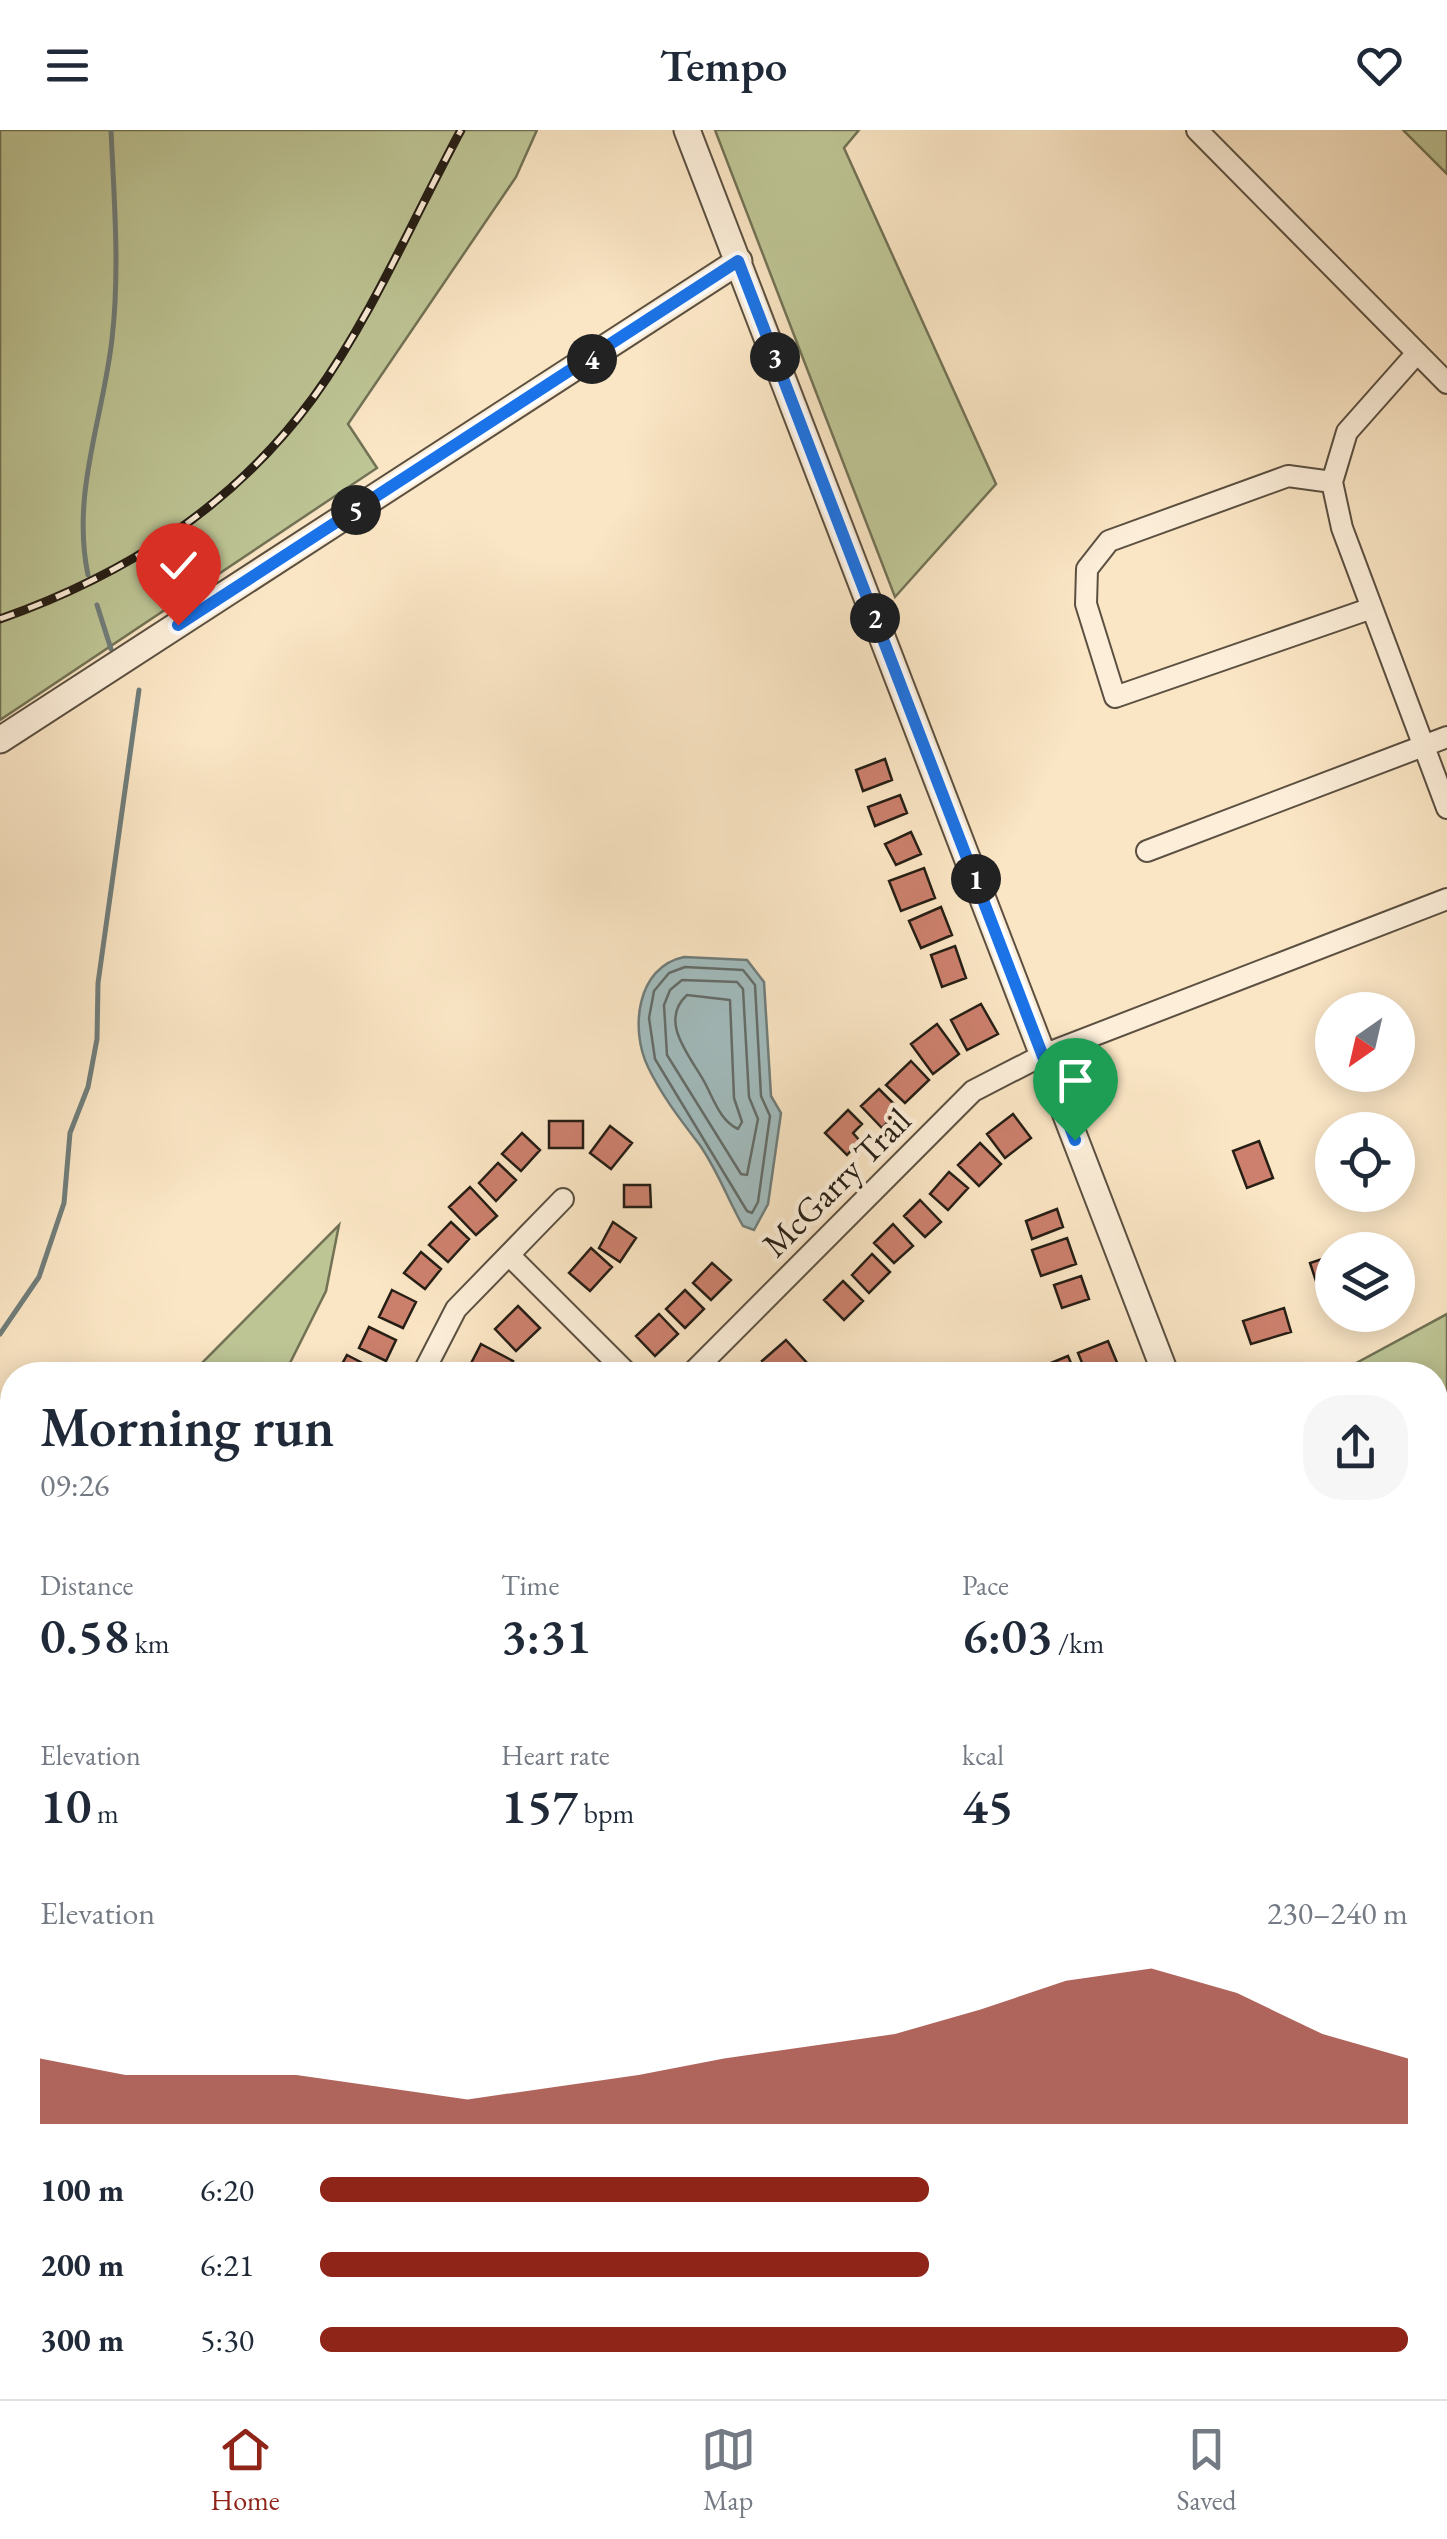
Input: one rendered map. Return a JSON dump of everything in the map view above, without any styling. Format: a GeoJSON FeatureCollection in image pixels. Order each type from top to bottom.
{"type":"FeatureCollection","features":[{"type":"Feature","properties":{"kind":"street"},"geometry":{"type":"LineString","coordinates":[[687,130],[1161,1362]]}},
{"type":"Feature","properties":{"kind":"street"},"geometry":{"type":"LineString","coordinates":[[1197,130],[1447,384]]}},
{"type":"Feature","properties":{"kind":"street"},"geometry":{"type":"LineString","coordinates":[[0,740],[738,261]]}},
{"type":"Feature","properties":{"kind":"street"},"geometry":{"type":"LineString","coordinates":[[1417,353],[1346,432],[1332,482],[1342,528],[1447,808]]}},
{"type":"Feature","properties":{"kind":"street"},"geometry":{"type":"LineString","coordinates":[[1332,482],[1288,476],[1109,541],[1087,568],[1086,604],[1115,697],[1372,608]]}},
{"type":"Feature","properties":{"kind":"street"},"geometry":{"type":"LineString","coordinates":[[1147,851],[1447,737]]}},
{"type":"Feature","properties":{"kind":"street","name":"McGarry Trail"},"geometry":{"type":"LineString","coordinates":[[703,1362],[973,1091],[1044,1056],[1447,900]]}},
{"type":"Feature","properties":{"kind":"street"},"geometry":{"type":"LineString","coordinates":[[429,1362],[456,1310],[563,1199]]}},
{"type":"Feature","properties":{"kind":"street"},"geometry":{"type":"LineString","coordinates":[[509,1255],[616,1362]]}},
{"type":"Feature","properties":{"kind":"green space"},"geometry":{"type":"Polygon","coordinates":[[[0,130],[537,130],[516,177],[348,424],[377,468],[0,720],[0,130]]]}},
{"type":"Feature","properties":{"kind":"green space"},"geometry":{"type":"Polygon","coordinates":[[[715,130],[859,130],[844,148],[996,484],[895,597],[715,130]]]}},
{"type":"Feature","properties":{"kind":"green space"},"geometry":{"type":"Polygon","coordinates":[[[1403,130],[1447,130],[1447,174],[1403,130]]]}},
{"type":"Feature","properties":{"kind":"green space"},"geometry":{"type":"Polygon","coordinates":[[[339,1225],[326,1291],[290,1362],[203,1362],[339,1225]]]}},
{"type":"Feature","properties":{"kind":"green space"},"geometry":{"type":"Polygon","coordinates":[[[1447,1314],[1447,1362],[1358,1362],[1447,1314]]]}},
{"type":"Feature","properties":{"kind":"water"},"geometry":{"type":"Polygon","coordinates":[[[684,957],[747,960],[764,982],[771,1096],[781,1113],[768,1204],[754,1230],[743,1226],[711,1164],[659,1088],[642,1052],[639,1019],[647,986],[668,963],[684,957]]]}},
{"type":"Feature","properties":{"kind":"building"},"geometry":{"type":"Polygon","coordinates":[[[885,759],[892,780],[863,791],[856,770],[885,759]]]}},
{"type":"Feature","properties":{"kind":"building"},"geometry":{"type":"Polygon","coordinates":[[[900,795],[907,813],[875,826],[868,807],[900,795]]]}},
{"type":"Feature","properties":{"kind":"building"},"geometry":{"type":"Polygon","coordinates":[[[911,832],[921,854],[896,865],[885,844],[911,832]]]}},
{"type":"Feature","properties":{"kind":"building"},"geometry":{"type":"Polygon","coordinates":[[[924,868],[935,898],[901,911],[889,881],[924,868]]]}},
{"type":"Feature","properties":{"kind":"building"},"geometry":{"type":"Polygon","coordinates":[[[941,907],[952,935],[921,948],[909,921],[941,907]]]}},
{"type":"Feature","properties":{"kind":"building"},"geometry":{"type":"Polygon","coordinates":[[[955,946],[966,978],[942,987],[931,955],[955,946]]]}},
{"type":"Feature","properties":{"kind":"building"},"geometry":{"type":"Polygon","coordinates":[[[981,1004],[998,1034],[967,1050],[951,1020],[981,1004]]]}},
{"type":"Feature","properties":{"kind":"building"},"geometry":{"type":"Polygon","coordinates":[[[937,1024],[959,1054],[933,1074],[911,1044],[937,1024]]]}},
{"type":"Feature","properties":{"kind":"building"},"geometry":{"type":"Polygon","coordinates":[[[911,1061],[929,1080],[905,1103],[886,1085],[911,1061]]]}},
{"type":"Feature","properties":{"kind":"building"},"geometry":{"type":"Polygon","coordinates":[[[879,1089],[900,1110],[882,1128],[861,1106],[879,1089]]]}},
{"type":"Feature","properties":{"kind":"building"},"geometry":{"type":"Polygon","coordinates":[[[848,1110],[862,1124],[853,1133],[860,1141],[847,1155],[825,1133],[848,1110]]]}},
{"type":"Feature","properties":{"kind":"building"},"geometry":{"type":"Polygon","coordinates":[[[1013,1114],[1031,1138],[1005,1158],[987,1134],[1013,1114]]]}},
{"type":"Feature","properties":{"kind":"building"},"geometry":{"type":"Polygon","coordinates":[[[549,1121],[583,1121],[583,1148],[549,1148],[549,1121]]]}},
{"type":"Feature","properties":{"kind":"building"},"geometry":{"type":"Polygon","coordinates":[[[610,1126],[632,1143],[611,1169],[590,1153],[610,1126]]]}},
{"type":"Feature","properties":{"kind":"building"},"geometry":{"type":"Polygon","coordinates":[[[522,1133],[540,1150],[521,1171],[502,1154],[522,1133]]]}},
{"type":"Feature","properties":{"kind":"building"},"geometry":{"type":"Polygon","coordinates":[[[1259,1141],[1273,1178],[1247,1188],[1233,1151],[1259,1141]]]}},
{"type":"Feature","properties":{"kind":"building"},"geometry":{"type":"Polygon","coordinates":[[[980,1143],[1001,1164],[979,1186],[958,1165],[980,1143]]]}},
{"type":"Feature","properties":{"kind":"building"},"geometry":{"type":"Polygon","coordinates":[[[498,1163],[516,1180],[496,1201],[479,1183],[498,1163]]]}},
{"type":"Feature","properties":{"kind":"building"},"geometry":{"type":"Polygon","coordinates":[[[949,1172],[968,1188],[948,1210],[930,1194],[949,1172]]]}},
{"type":"Feature","properties":{"kind":"building"},"geometry":{"type":"Polygon","coordinates":[[[624,1185],[650,1185],[651,1207],[624,1207],[624,1185]]]}},
{"type":"Feature","properties":{"kind":"building"},"geometry":{"type":"Polygon","coordinates":[[[470,1187],[497,1216],[476,1235],[449,1207],[470,1187]]]}},
{"type":"Feature","properties":{"kind":"building"},"geometry":{"type":"Polygon","coordinates":[[[920,1200],[941,1222],[925,1237],[904,1216],[920,1200]]]}},
{"type":"Feature","properties":{"kind":"building"},"geometry":{"type":"Polygon","coordinates":[[[1057,1209],[1063,1227],[1032,1239],[1026,1221],[1057,1209]]]}},
{"type":"Feature","properties":{"kind":"building"},"geometry":{"type":"Polygon","coordinates":[[[451,1222],[469,1239],[448,1262],[429,1245],[451,1222]]]}},
{"type":"Feature","properties":{"kind":"building"},"geometry":{"type":"Polygon","coordinates":[[[613,1222],[636,1238],[620,1262],[599,1248],[613,1222]]]}},
{"type":"Feature","properties":{"kind":"building"},"geometry":{"type":"Polygon","coordinates":[[[893,1224],[913,1246],[894,1263],[874,1243],[893,1224]]]}},
{"type":"Feature","properties":{"kind":"building"},"geometry":{"type":"Polygon","coordinates":[[[1067,1238],[1076,1264],[1041,1276],[1032,1250],[1067,1238]]]}},
{"type":"Feature","properties":{"kind":"building"},"geometry":{"type":"Polygon","coordinates":[[[591,1248],[612,1267],[590,1291],[569,1273],[591,1248]]]}},
{"type":"Feature","properties":{"kind":"building"},"geometry":{"type":"Polygon","coordinates":[[[421,1252],[441,1269],[425,1289],[404,1273],[421,1252]]]}},
{"type":"Feature","properties":{"kind":"building"},"geometry":{"type":"Polygon","coordinates":[[[872,1254],[890,1272],[869,1293],[852,1275],[872,1254]]]}},
{"type":"Feature","properties":{"kind":"building"},"geometry":{"type":"Polygon","coordinates":[[[712,1263],[731,1280],[711,1300],[693,1283],[712,1263]]]}},
{"type":"Feature","properties":{"kind":"building"},"geometry":{"type":"Polygon","coordinates":[[[1081,1276],[1089,1299],[1062,1308],[1054,1285],[1081,1276]]]}},
{"type":"Feature","properties":{"kind":"building"},"geometry":{"type":"Polygon","coordinates":[[[843,1281],[863,1301],[844,1320],[824,1300],[843,1281]]]}},
{"type":"Feature","properties":{"kind":"building"},"geometry":{"type":"Polygon","coordinates":[[[392,1290],[416,1302],[403,1328],[379,1317],[392,1290]]]}},
{"type":"Feature","properties":{"kind":"building"},"geometry":{"type":"Polygon","coordinates":[[[685,1290],[704,1309],[685,1328],[666,1309],[685,1290]]]}},
{"type":"Feature","properties":{"kind":"building"},"geometry":{"type":"Polygon","coordinates":[[[518,1306],[540,1328],[516,1351],[495,1329],[518,1306]]]}},
{"type":"Feature","properties":{"kind":"building"},"geometry":{"type":"Polygon","coordinates":[[[1284,1308],[1291,1332],[1251,1344],[1243,1321],[1284,1308]]]}},
{"type":"Feature","properties":{"kind":"building"},"geometry":{"type":"Polygon","coordinates":[[[659,1314],[678,1334],[655,1356],[636,1336],[659,1314]]]}},
{"type":"Feature","properties":{"kind":"building"},"geometry":{"type":"Polygon","coordinates":[[[369,1327],[396,1340],[386,1361],[359,1348],[369,1327]]]}},
{"type":"Feature","properties":{"kind":"building"},"geometry":{"type":"Polygon","coordinates":[[[786,1340],[806,1362],[763,1362],[786,1340]]]}},
{"type":"Feature","properties":{"kind":"building"},"geometry":{"type":"Polygon","coordinates":[[[1108,1341],[1117,1362],[1082,1362],[1078,1353],[1108,1341]]]}},
{"type":"Feature","properties":{"kind":"building"},"geometry":{"type":"Polygon","coordinates":[[[481,1344],[513,1361],[512,1362],[472,1362],[481,1344]]]}},
{"type":"Feature","properties":{"kind":"waterway"},"geometry":{"type":"LineString","coordinates":[[88,575],[83,515],[108,369],[116,287],[111,130]]}},
{"type":"Feature","properties":{"kind":"waterway"},"geometry":{"type":"LineString","coordinates":[[97,605],[111,649]]}},
{"type":"Feature","properties":{"kind":"waterway"},"geometry":{"type":"LineString","coordinates":[[0,1334],[39,1277],[64,1203],[70,1133],[88,1087],[97,1039],[98,983],[139,690]]}},
{"type":"Feature","properties":{"kind":"railway"},"geometry":{"type":"LineString","coordinates":[[0,619],[90,581],[173,533],[212,504],[282,437],[313,398],[354,334],[461,130]]}},
{"type":"Feature","properties":{"kind":"route"},"geometry":{"type":"LineString","coordinates":[[178,625],[738,261],[1075,1140]]}}]}
